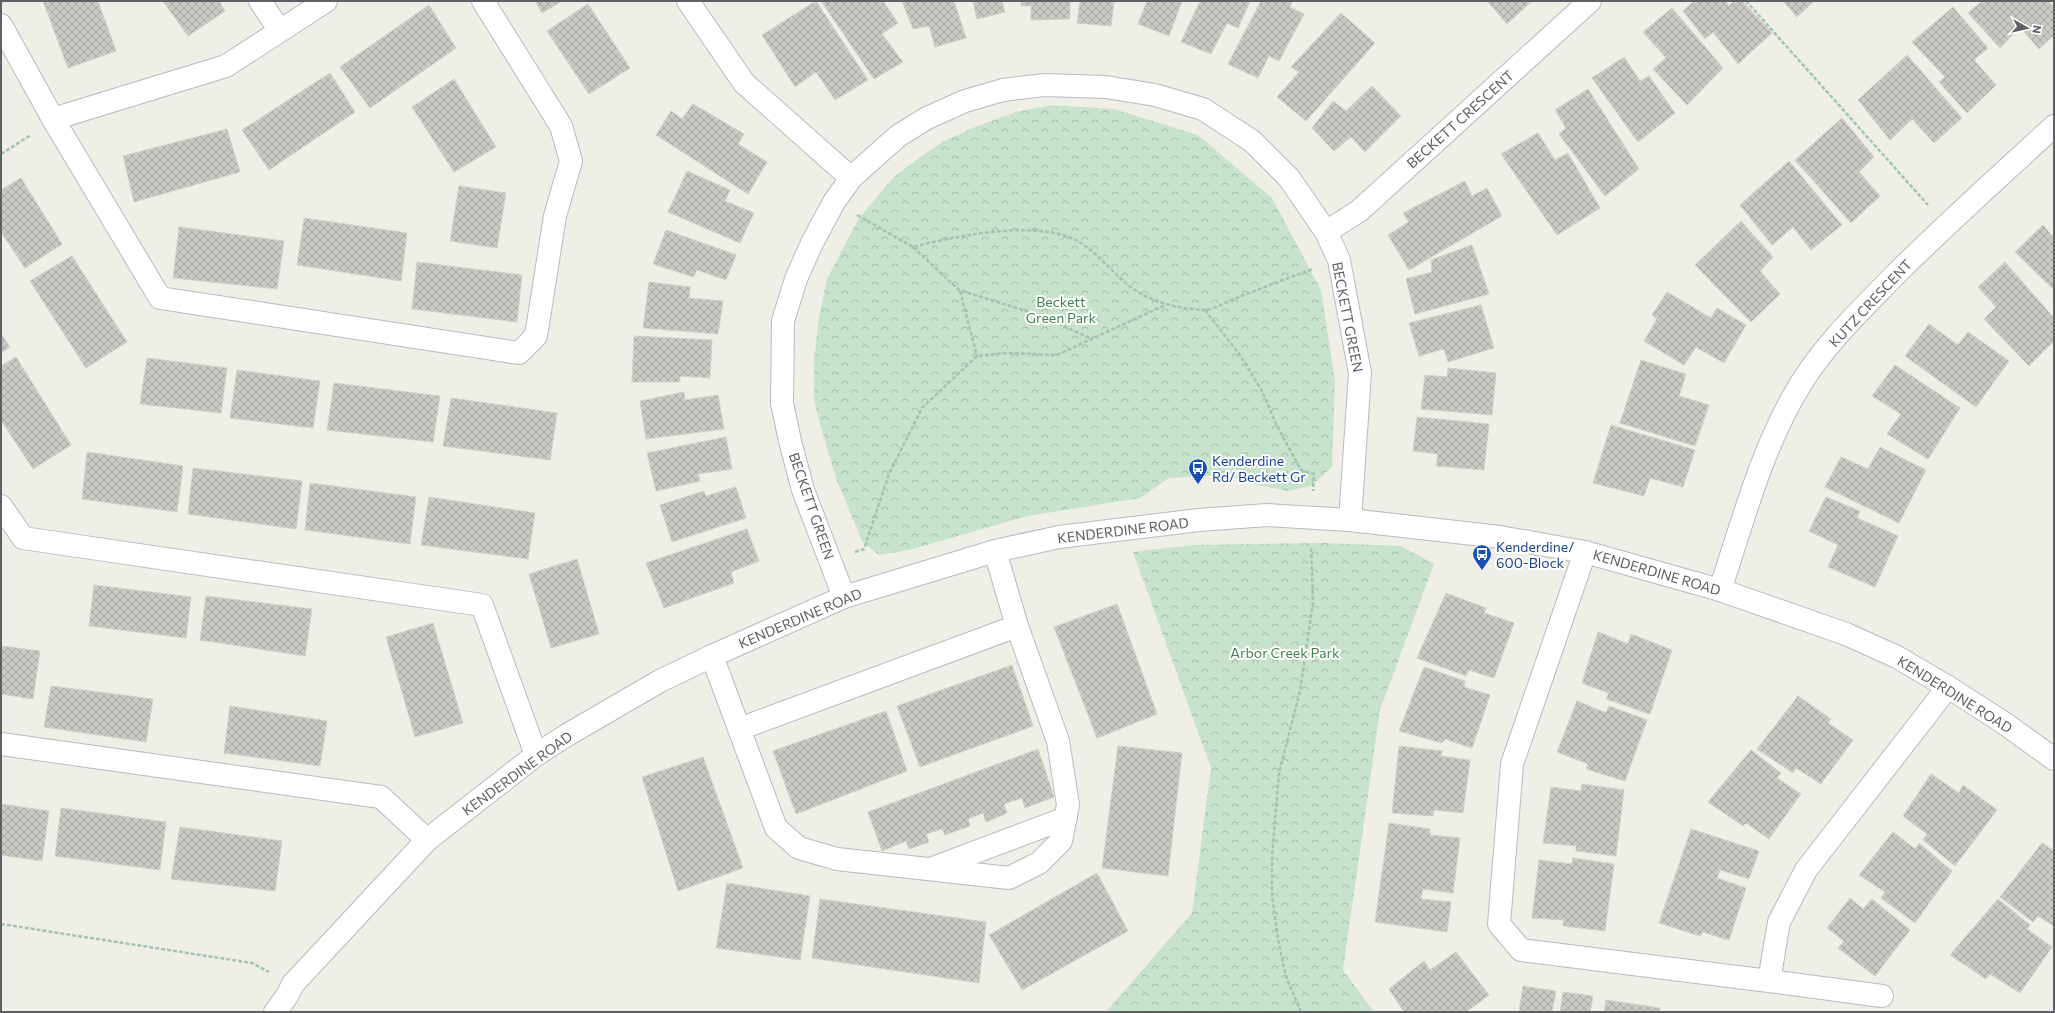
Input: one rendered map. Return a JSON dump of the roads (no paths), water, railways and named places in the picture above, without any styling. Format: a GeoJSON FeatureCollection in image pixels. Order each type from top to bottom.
{"type":"FeatureCollection","features":[{"type":"Feature","properties":{"kind":"street"},"geometry":{"type":"LineString","coordinates":[[260,1],[280,31]]}},
{"type":"Feature","properties":{"kind":"street"},"geometry":{"type":"LineString","coordinates":[[53,119],[226,66],[326,1]]}},
{"type":"Feature","properties":{"kind":"street"},"geometry":{"type":"LineString","coordinates":[[1,25],[53,119],[160,298],[519,353],[536,336],[555,216],[570,161],[561,126],[483,1]]}},
{"type":"Feature","properties":{"kind":"street"},"geometry":{"type":"LineString","coordinates":[[688,1],[744,83],[851,178]]}},
{"type":"Feature","properties":{"kind":"street","name":"BECKETT CRESCENT"},"geometry":{"type":"LineString","coordinates":[[1326,232],[1359,211],[1590,1]]}},
{"type":"Feature","properties":{"kind":"street","name":"BECKETT GREEN"},"geometry":{"type":"LineString","coordinates":[[844,597],[803,490],[782,403],[783,321],[796,279],[812,242],[834,202],[851,178],[898,136],[927,118],[965,102],[1003,90],[1044,85],[1106,87],[1155,95],[1203,109],[1246,137],[1290,178],[1326,232],[1339,260],[1360,373],[1350,520]]}},
{"type":"Feature","properties":{"kind":"street","name":"KUTZ CRESCENT"},"geometry":{"type":"LineString","coordinates":[[1720,590],[1768,451],[1800,384],[1846,324],[1946,225],[2054,126]]}},
{"type":"Feature","properties":{"kind":"street"},"geometry":{"type":"LineString","coordinates":[[1,506],[23,538],[482,605],[536,755]]}},
{"type":"Feature","properties":{"kind":"street","name":"KENDERDINE ROAD"},"geometry":{"type":"LineString","coordinates":[[284,1007],[292,984],[427,840],[536,755],[567,734],[660,681],[844,597],[995,551],[1059,537],[1199,520],[1267,515],[1350,520],[1500,537],[1585,552],[1720,590],[1846,634],[1897,657],[1948,687],[2004,723],[2054,759]]}},
{"type":"Feature","properties":{"kind":"street"},"geometry":{"type":"LineString","coordinates":[[712,656],[776,828],[799,848],[837,859],[1009,878],[1039,863],[1061,841],[1068,805],[1058,741],[1017,626],[995,551]]}},
{"type":"Feature","properties":{"kind":"street"},"geometry":{"type":"LineString","coordinates":[[1585,552],[1512,764],[1499,924],[1521,950],[1882,996]]}},
{"type":"Feature","properties":{"kind":"street"},"geometry":{"type":"LineString","coordinates":[[739,729],[1017,626]]}},
{"type":"Feature","properties":{"kind":"street"},"geometry":{"type":"LineString","coordinates":[[1769,981],[1779,922],[1806,870],[1948,687]]}},
{"type":"Feature","properties":{"kind":"street"},"geometry":{"type":"LineString","coordinates":[[1,744],[381,797],[427,840]]}},
{"type":"Feature","properties":{"kind":"street"},"geometry":{"type":"LineString","coordinates":[[929,870],[1066,818]]}},
{"type":"Feature","properties":{"kind":"place","name":"Kenderdine Rd/ Beckett Gr"},"geometry":{"type":"Point","coordinates":[1198,485]}},
{"type":"Feature","properties":{"kind":"place","name":"Kenderdine/ 600-Block"},"geometry":{"type":"Point","coordinates":[1482,571]}},
{"type":"Feature","properties":{"kind":"park label","name":"Beckett Green Park"},"geometry":{"type":"Point","coordinates":[1061,310]}},
{"type":"Feature","properties":{"kind":"park label","name":"Arbor Creek Park"},"geometry":{"type":"Point","coordinates":[1285,652]}}]}
